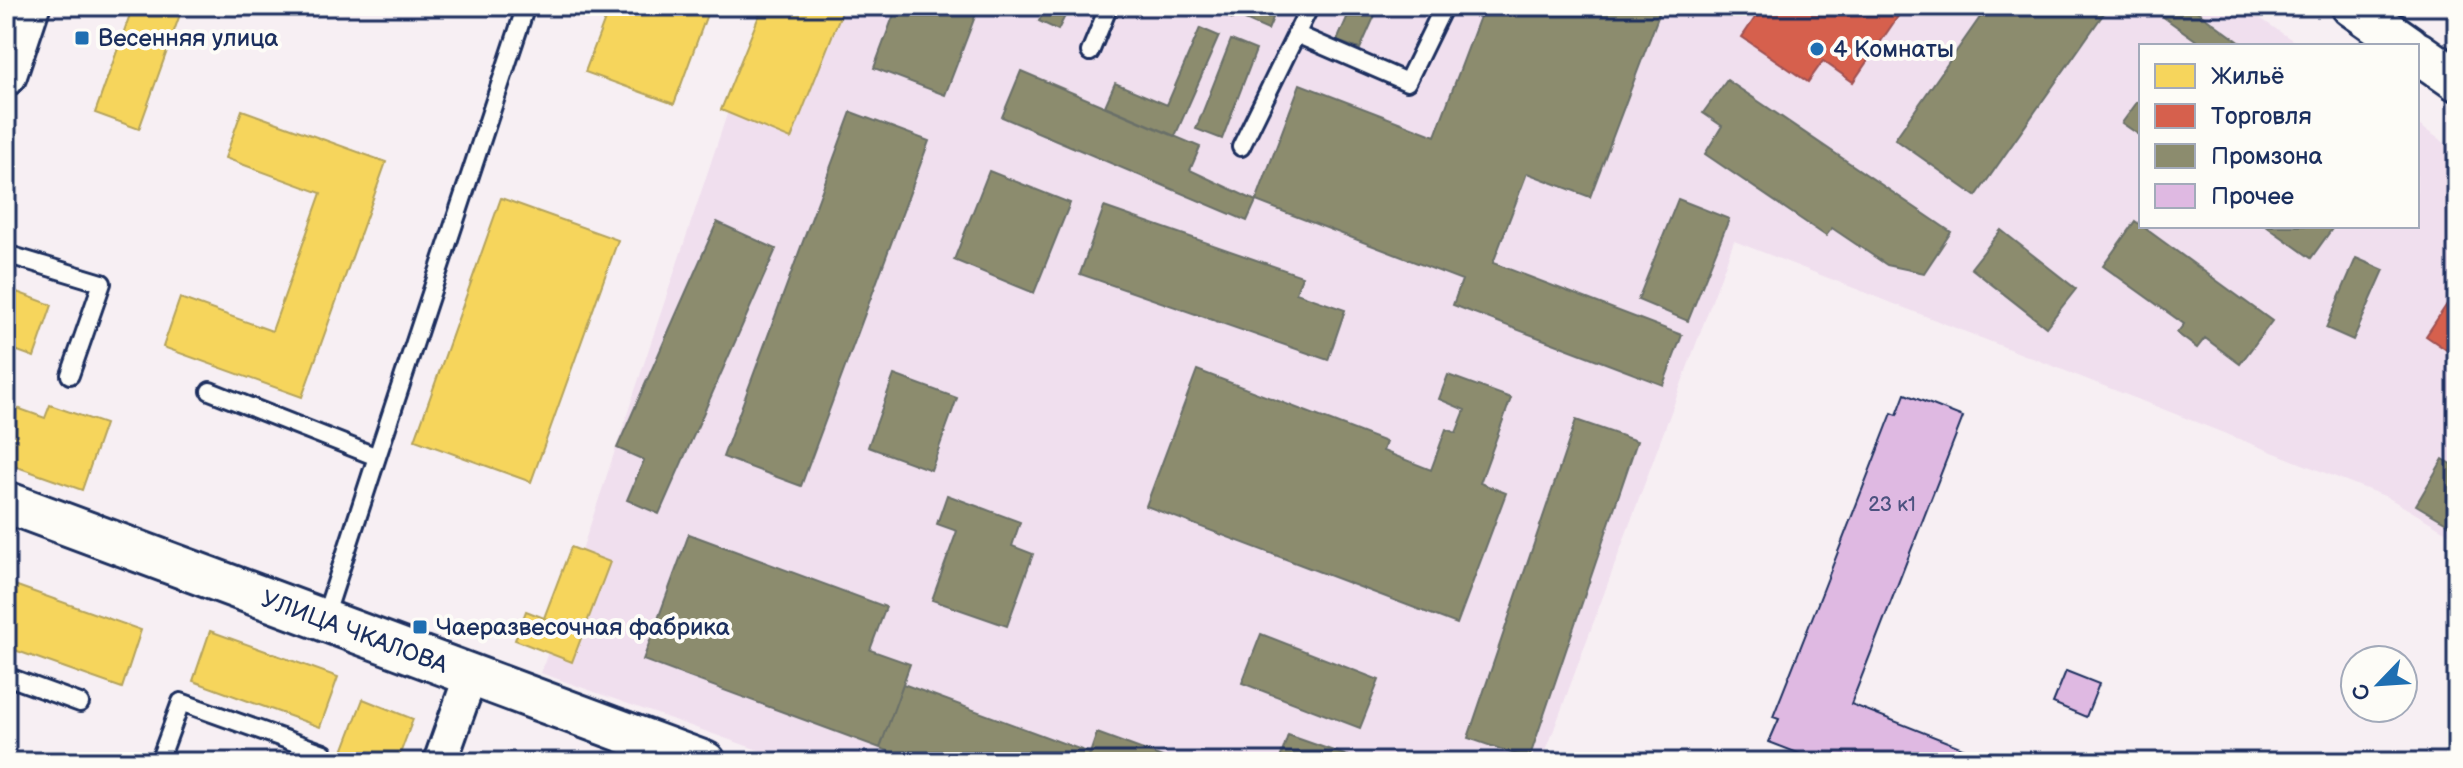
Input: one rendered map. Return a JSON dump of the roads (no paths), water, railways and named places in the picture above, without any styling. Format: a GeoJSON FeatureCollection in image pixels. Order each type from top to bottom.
{"type":"FeatureCollection","features":[{"type":"Feature","properties":{"kind":"street"},"geometry":{"type":"LineString","coordinates":[[6,75],[29,6]]}},
{"type":"Feature","properties":{"kind":"street"},"geometry":{"type":"LineString","coordinates":[[2352,6],[2406,44]]}},
{"type":"Feature","properties":{"kind":"street"},"geometry":{"type":"LineString","coordinates":[[2419,53],[2457,80]]}},
{"type":"Feature","properties":{"kind":"street","name":"УЛИЦА ЧКАЛОВА"},"geometry":{"type":"LineString","coordinates":[[6,502],[705,762]]}},
{"type":"Feature","properties":{"kind":"street"},"geometry":{"type":"LineString","coordinates":[[440,762],[471,675]]}},
{"type":"Feature","properties":{"kind":"lane"},"geometry":{"type":"LineString","coordinates":[[324,621],[526,6]]}},
{"type":"Feature","properties":{"kind":"lane"},"geometry":{"type":"LineString","coordinates":[[1090,52],[1109,6]]}},
{"type":"Feature","properties":{"kind":"lane"},"geometry":{"type":"LineString","coordinates":[[1241,147],[1310,6]]}},
{"type":"Feature","properties":{"kind":"lane"},"geometry":{"type":"LineString","coordinates":[[1296,34],[1407,82],[1444,6]]}},
{"type":"Feature","properties":{"kind":"lane"},"geometry":{"type":"LineString","coordinates":[[6,254],[102,283],[70,375]]}},
{"type":"Feature","properties":{"kind":"lane"},"geometry":{"type":"LineString","coordinates":[[210,391],[377,457]]}},
{"type":"Feature","properties":{"kind":"lane"},"geometry":{"type":"LineString","coordinates":[[6,676],[80,703]]}},
{"type":"Feature","properties":{"kind":"lane"},"geometry":{"type":"LineString","coordinates":[[159,762],[181,702],[324,753],[321,762]]}},
{"type":"Feature","properties":{"kind":"place","name":"Весенняя улица"},"geometry":{"type":"Point","coordinates":[82,38]}},
{"type":"Feature","properties":{"kind":"place","name":"4 Комнаты"},"geometry":{"type":"Point","coordinates":[1817,49]}},
{"type":"Feature","properties":{"kind":"place","name":"Чаеразвесочная фабрика"},"geometry":{"type":"Point","coordinates":[420,627]}}]}
